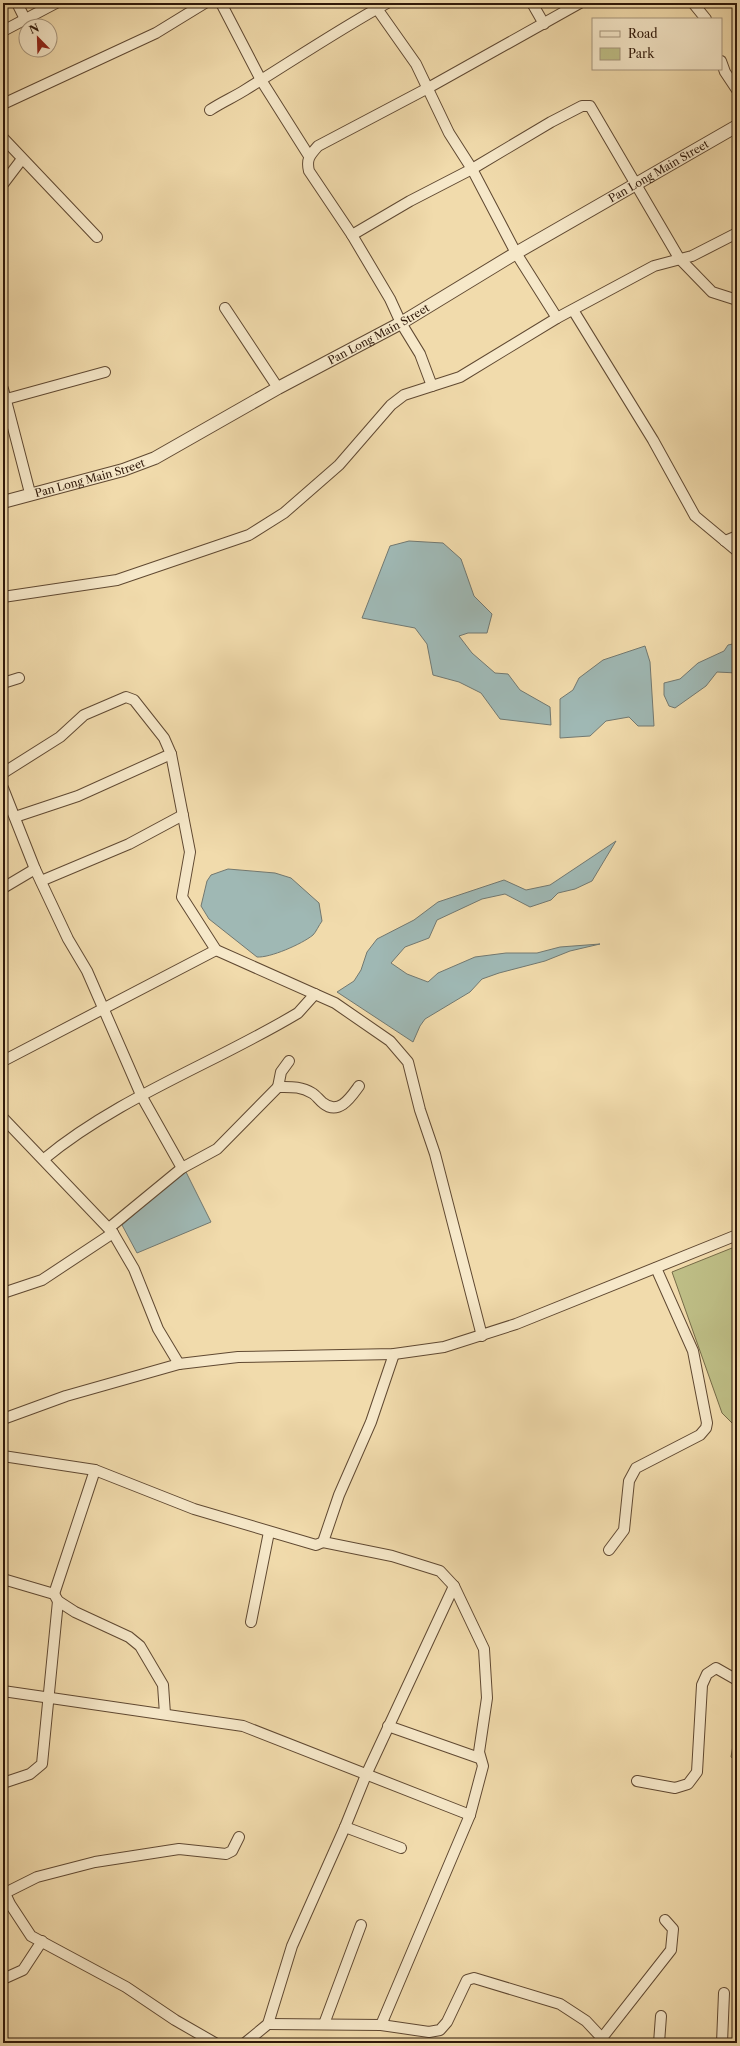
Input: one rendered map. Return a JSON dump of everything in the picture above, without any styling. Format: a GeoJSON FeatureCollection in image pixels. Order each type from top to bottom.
{"type":"FeatureCollection","features":[{"type":"Feature","properties":{"kind":"street"},"geometry":{"type":"LineString","coordinates":[[17,3],[24,18]]}},
{"type":"Feature","properties":{"kind":"street"},"geometry":{"type":"LineString","coordinates":[[29,18],[56,3]]}},
{"type":"Feature","properties":{"kind":"street"},"geometry":{"type":"LineString","coordinates":[[3,104],[156,34],[205,3]]}},
{"type":"Feature","properties":{"kind":"street"},"geometry":{"type":"LineString","coordinates":[[221,3],[261,80],[309,156]]}},
{"type":"Feature","properties":{"kind":"street"},"geometry":{"type":"LineString","coordinates":[[210,110],[261,80],[374,6],[387,3]]}},
{"type":"Feature","properties":{"kind":"street"},"geometry":{"type":"LineString","coordinates":[[532,3],[544,24]]}},
{"type":"Feature","properties":{"kind":"street"},"geometry":{"type":"LineString","coordinates":[[432,386],[420,354],[401,323],[393,305],[352,235],[309,171],[307,164],[309,156],[318,146],[428,88],[580,3]]}},
{"type":"Feature","properties":{"kind":"street"},"geometry":{"type":"LineString","coordinates":[[693,3],[705,18]]}},
{"type":"Feature","properties":{"kind":"street"},"geometry":{"type":"LineString","coordinates":[[374,6],[416,64],[449,133],[472,169],[516,252],[557,318]]}},
{"type":"Feature","properties":{"kind":"street"},"geometry":{"type":"LineString","coordinates":[[3,31],[18,24]]}},
{"type":"Feature","properties":{"kind":"street"},"geometry":{"type":"LineString","coordinates":[[722,65],[724,72],[737,90]]}},
{"type":"Feature","properties":{"kind":"street"},"geometry":{"type":"LineString","coordinates":[[352,235],[410,201],[472,169],[582,106],[590,106],[679,258],[712,292],[737,300]]}},
{"type":"Feature","properties":{"kind":"street","name":"Pan Long Main Street"},"geometry":{"type":"LineString","coordinates":[[3,502],[30,493],[144,464],[278,388],[401,323],[516,252],[737,126]]}},
{"type":"Feature","properties":{"kind":"street"},"geometry":{"type":"LineString","coordinates":[[3,138],[97,236]]}},
{"type":"Feature","properties":{"kind":"street"},"geometry":{"type":"LineString","coordinates":[[3,184],[22,159]]}},
{"type":"Feature","properties":{"kind":"street"},"geometry":{"type":"LineString","coordinates":[[3,598],[117,580],[249,535],[284,513],[338,465],[391,404],[404,395],[460,377],[557,318],[654,266],[707,249],[737,234]]}},
{"type":"Feature","properties":{"kind":"street"},"geometry":{"type":"LineString","coordinates":[[225,308],[278,388]]}},
{"type":"Feature","properties":{"kind":"street"},"geometry":{"type":"LineString","coordinates":[[573,310],[649,434],[695,516],[737,551]]}},
{"type":"Feature","properties":{"kind":"street"},"geometry":{"type":"LineString","coordinates":[[4,400],[105,372]]}},
{"type":"Feature","properties":{"kind":"street"},"geometry":{"type":"LineString","coordinates":[[3,389],[4,400],[30,493]]}},
{"type":"Feature","properties":{"kind":"street"},"geometry":{"type":"LineString","coordinates":[[725,541],[737,536]]}},
{"type":"Feature","properties":{"kind":"street"},"geometry":{"type":"LineString","coordinates":[[3,683],[19,678]]}},
{"type":"Feature","properties":{"kind":"street"},"geometry":{"type":"LineString","coordinates":[[3,773],[60,737],[84,715],[126,697],[134,700],[164,738],[171,754],[190,852],[182,897],[216,950],[335,1003],[390,1041],[408,1062],[420,1110],[435,1154],[482,1336]]}},
{"type":"Feature","properties":{"kind":"street"},"geometry":{"type":"LineString","coordinates":[[15,817],[78,796],[171,754]]}},
{"type":"Feature","properties":{"kind":"street"},"geometry":{"type":"LineString","coordinates":[[3,788],[35,869],[68,939],[87,971],[142,1097],[182,1168]]}},
{"type":"Feature","properties":{"kind":"street"},"geometry":{"type":"LineString","coordinates":[[41,881],[129,844],[183,815]]}},
{"type":"Feature","properties":{"kind":"street"},"geometry":{"type":"LineString","coordinates":[[3,888],[35,869]]}},
{"type":"Feature","properties":{"kind":"street"},"geometry":{"type":"LineString","coordinates":[[3,1061],[216,950]]}},
{"type":"Feature","properties":{"kind":"street"},"geometry":{"type":"LineString","coordinates":[[44,1159],[64,1143],[127,1104],[298,1014],[315,994]]}},
{"type":"Feature","properties":{"kind":"street"},"geometry":{"type":"LineString","coordinates":[[3,1293],[42,1280],[111,1231],[182,1168],[217,1149],[278,1087],[281,1072],[289,1061]]}},
{"type":"Feature","properties":{"kind":"street"},"geometry":{"type":"LineString","coordinates":[[278,1087],[299,1087],[312,1093],[324,1104],[337,1107],[349,1102],[359,1086]]}},
{"type":"Feature","properties":{"kind":"street"},"geometry":{"type":"LineString","coordinates":[[3,1118],[44,1159],[111,1231],[134,1269],[158,1328],[179,1364]]}},
{"type":"Feature","properties":{"kind":"street"},"geometry":{"type":"LineString","coordinates":[[3,1419],[66,1396],[179,1364],[238,1357],[394,1354],[444,1347],[482,1336],[737,1235]]}},
{"type":"Feature","properties":{"kind":"street"},"geometry":{"type":"LineString","coordinates":[[609,1550],[624,1530],[629,1481],[636,1468],[700,1435],[706,1428],[707,1423],[693,1351],[656,1268]]}},
{"type":"Feature","properties":{"kind":"street"},"geometry":{"type":"LineString","coordinates":[[323,1542],[340,1495],[371,1422],[394,1354]]}},
{"type":"Feature","properties":{"kind":"street"},"geometry":{"type":"LineString","coordinates":[[3,1456],[95,1470],[194,1509],[269,1532],[316,1545],[323,1542],[392,1556],[440,1571],[454,1586],[484,1648],[487,1698],[479,1752],[479,1758],[484,1766],[470,1815],[381,2025]]}},
{"type":"Feature","properties":{"kind":"street"},"geometry":{"type":"LineString","coordinates":[[3,1783],[30,1774],[42,1764],[56,1597],[95,1470]]}},
{"type":"Feature","properties":{"kind":"street"},"geometry":{"type":"LineString","coordinates":[[251,1622],[269,1532]]}},
{"type":"Feature","properties":{"kind":"street"},"geometry":{"type":"LineString","coordinates":[[3,1579],[56,1597],[75,1612],[129,1637],[140,1646],[163,1685],[165,1714]]}},
{"type":"Feature","properties":{"kind":"street"},"geometry":{"type":"LineString","coordinates":[[245,2043],[268,2024],[292,1946],[388,1726],[454,1586]]}},
{"type":"Feature","properties":{"kind":"street"},"geometry":{"type":"LineString","coordinates":[[637,1781],[675,1788],[688,1784],[697,1772],[702,1685],[707,1674],[716,1668],[737,1680]]}},
{"type":"Feature","properties":{"kind":"street"},"geometry":{"type":"LineString","coordinates":[[3,1691],[243,1726],[470,1815]]}},
{"type":"Feature","properties":{"kind":"street"},"geometry":{"type":"LineString","coordinates":[[388,1726],[479,1758]]}},
{"type":"Feature","properties":{"kind":"street"},"geometry":{"type":"LineString","coordinates":[[345,1827],[401,1848]]}},
{"type":"Feature","properties":{"kind":"street"},"geometry":{"type":"LineString","coordinates":[[215,2043],[126,1987],[31,1936],[7,1906],[4,1891],[37,1877],[96,1862],[178,1849],[226,1854],[232,1851],[238,1837]]}},
{"type":"Feature","properties":{"kind":"street"},"geometry":{"type":"LineString","coordinates":[[268,2024],[381,2025],[429,2032],[440,2030],[447,2022],[467,1980],[474,1978],[560,2004],[586,2021],[600,2040],[671,1950],[673,1929],[665,1920]]}},
{"type":"Feature","properties":{"kind":"street"},"geometry":{"type":"LineString","coordinates":[[324,2024],[361,1925]]}},
{"type":"Feature","properties":{"kind":"street"},"geometry":{"type":"LineString","coordinates":[[3,1979],[23,1970],[42,1942]]}},
{"type":"Feature","properties":{"kind":"street"},"geometry":{"type":"LineString","coordinates":[[722,2043],[724,1993]]}},
{"type":"Feature","properties":{"kind":"street"},"geometry":{"type":"LineString","coordinates":[[660,2016],[660,2043]]}},
{"type":"Feature","properties":{"kind":"green space"},"geometry":{"type":"Polygon","coordinates":[[[737,1246],[737,1428],[722,1413],[672,1272],[737,1246]]]}},
{"type":"Feature","properties":{"kind":"green space"},"geometry":{"type":"Polygon","coordinates":[[[737,1722],[737,1761],[731,1757],[737,1722]]]}},
{"type":"Feature","properties":{"kind":"water"},"geometry":{"type":"Polygon","coordinates":[[[409,541],[443,543],[461,559],[474,596],[492,614],[487,633],[468,633],[459,636],[472,653],[495,673],[508,674],[520,690],[550,707],[551,725],[500,719],[481,693],[459,682],[433,675],[427,644],[415,628],[362,618],[390,546],[409,541]]]}},
{"type":"Feature","properties":{"kind":"water"},"geometry":{"type":"Polygon","coordinates":[[[737,643],[737,673],[717,672],[706,686],[675,708],[669,706],[664,695],[664,683],[680,679],[698,663],[724,651],[728,645],[737,643]]]}},
{"type":"Feature","properties":{"kind":"water"},"geometry":{"type":"Polygon","coordinates":[[[645,646],[650,662],[654,726],[638,726],[629,717],[606,721],[590,736],[560,738],[560,699],[573,690],[579,678],[603,660],[645,646]]]}},
{"type":"Feature","properties":{"kind":"water"},"geometry":{"type":"Polygon","coordinates":[[[616,841],[592,881],[575,889],[558,893],[551,900],[530,907],[505,894],[482,899],[437,920],[429,938],[405,947],[391,963],[407,974],[428,982],[438,973],[475,957],[506,953],[537,953],[560,947],[600,944],[570,951],[545,961],[482,979],[470,992],[425,1019],[413,1042],[337,992],[354,981],[361,970],[367,952],[377,939],[414,920],[438,902],[504,880],[526,890],[550,885],[616,841]]]}},
{"type":"Feature","properties":{"kind":"water"},"geometry":{"type":"Polygon","coordinates":[[[228,869],[275,873],[291,878],[319,903],[322,921],[314,934],[308,939],[286,950],[263,957],[257,957],[209,919],[201,906],[207,881],[211,875],[228,869]]]}},
{"type":"Feature","properties":{"kind":"water"},"geometry":{"type":"Polygon","coordinates":[[[185,1170],[211,1222],[137,1253],[122,1225],[185,1170]]]}}]}
